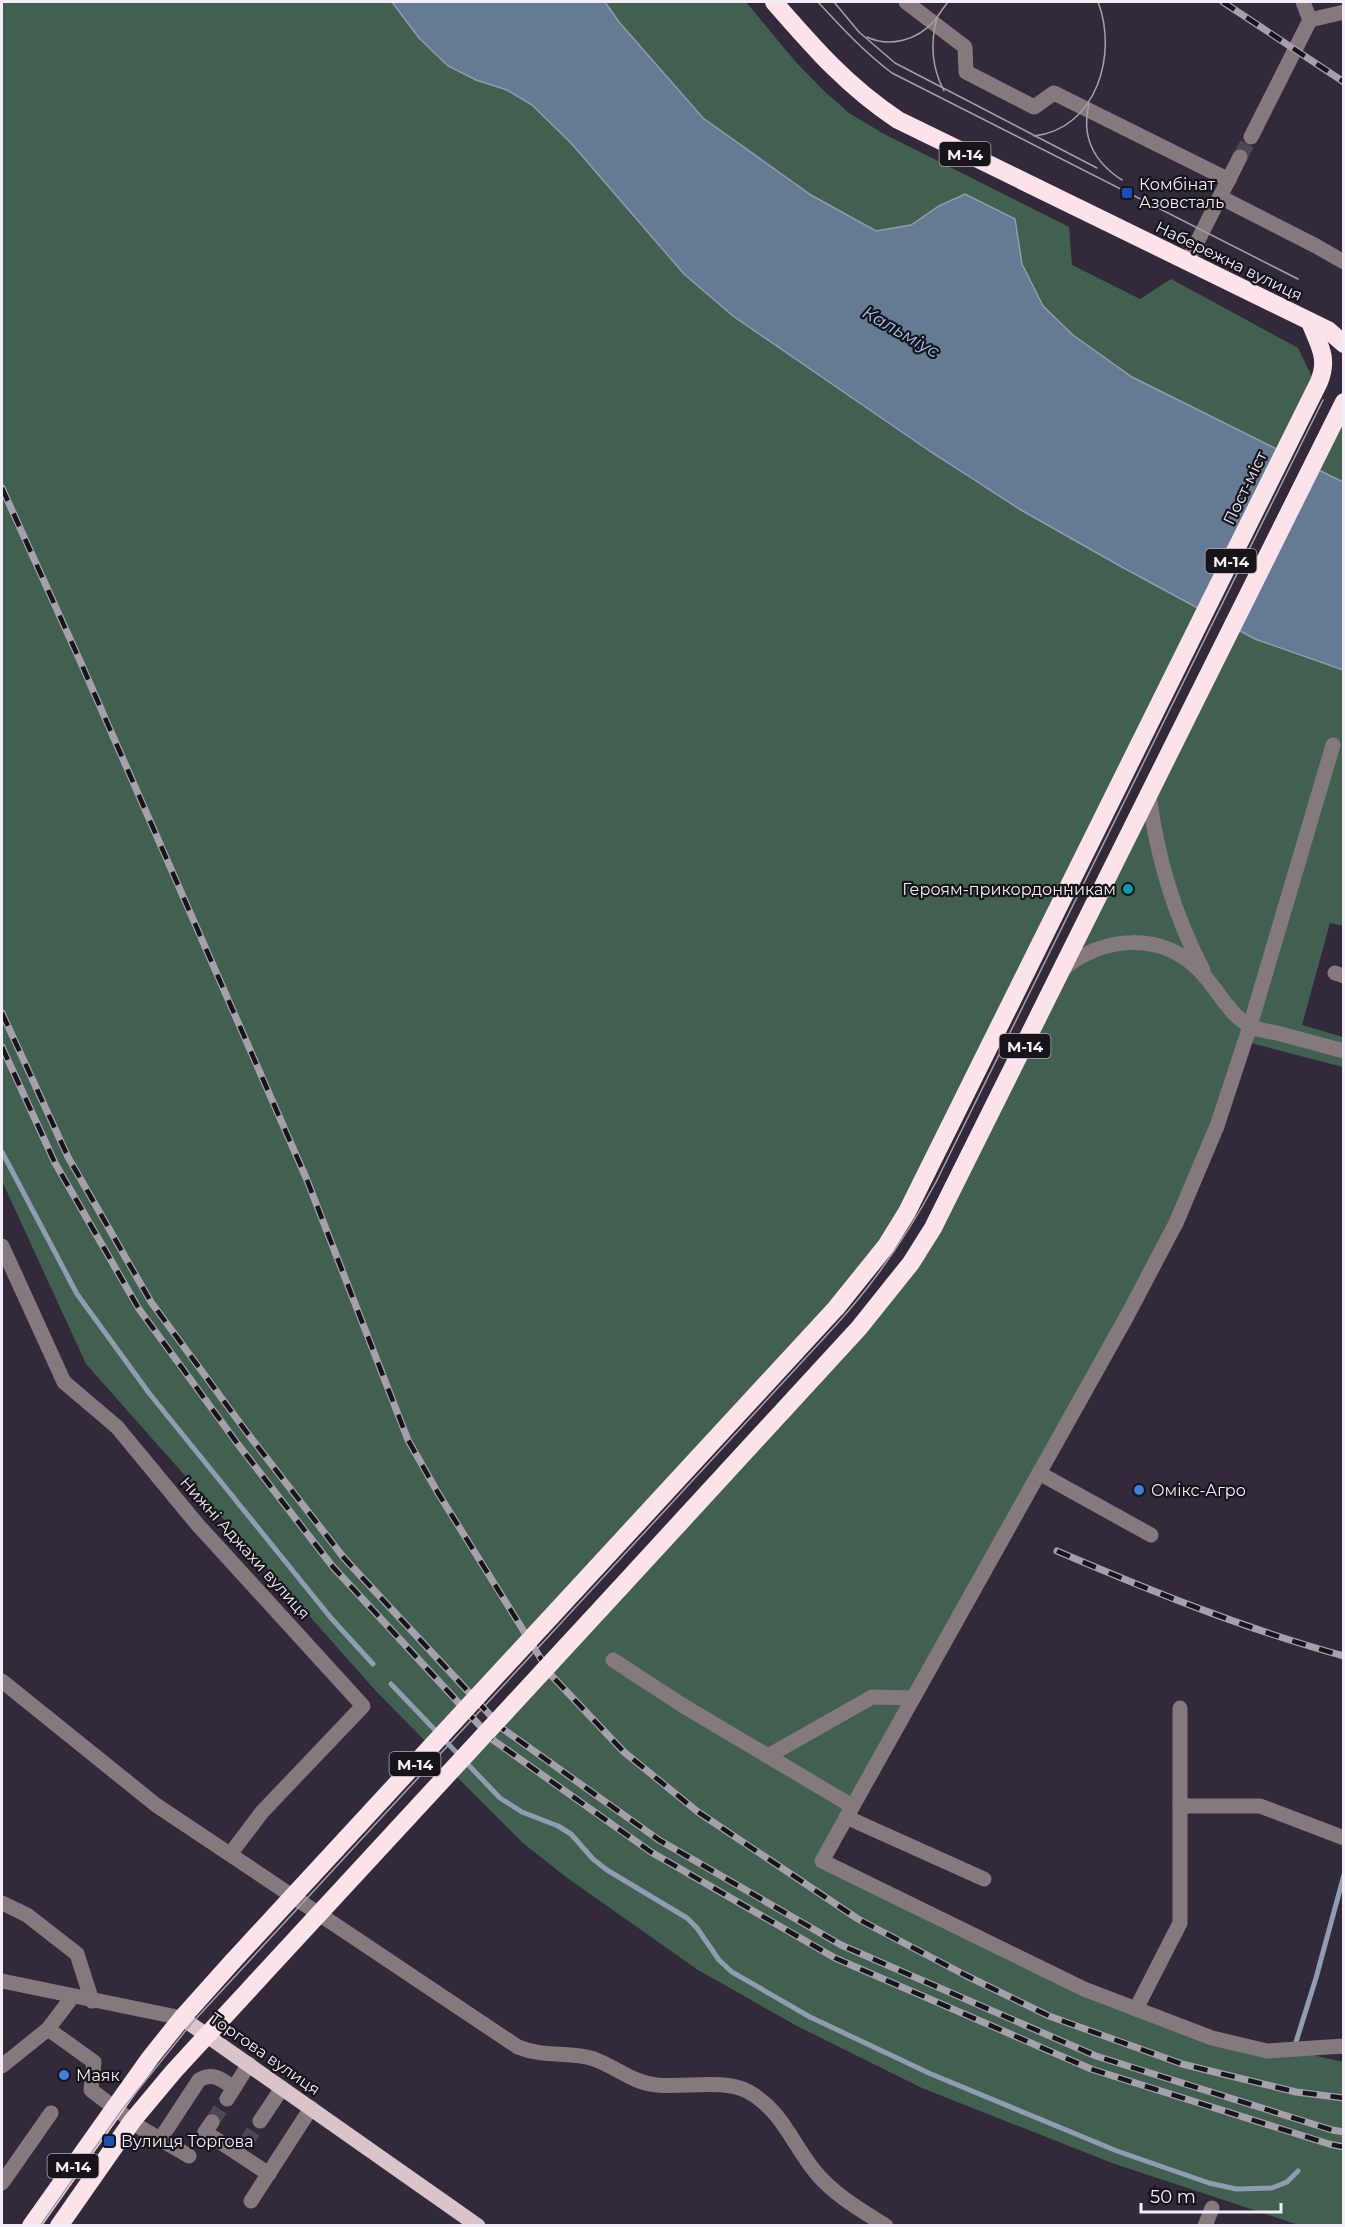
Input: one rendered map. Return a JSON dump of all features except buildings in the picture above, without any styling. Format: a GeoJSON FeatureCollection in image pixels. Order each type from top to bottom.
{"type":"FeatureCollection","features":[{"type":"Feature","properties":{"kind":"highway","name":"Набережна вулиця"},"geometry":{"type":"LineString","coordinates":[[774,2],[850,85],[898,120],[1310,322]]}},
{"type":"Feature","properties":{"kind":"highway","name":"М-14"},"geometry":{"type":"LineString","coordinates":[[1310,322],[1328,330],[1344,344]]}},
{"type":"Feature","properties":{"kind":"highway","name":"Пост-міст"},"geometry":{"type":"LineString","coordinates":[[182,2018],[828,1317],[886,1246],[921,1186],[1313,395],[1324,364],[1323,354],[1310,322]]}},
{"type":"Feature","properties":{"kind":"highway","name":"М-14"},"geometry":{"type":"LineString","coordinates":[[59,2226],[133,2120],[207,2036],[886,1297],[933,1228],[1342,406]]}},
{"type":"Feature","properties":{"kind":"highway","name":"М-14"},"geometry":{"type":"LineString","coordinates":[[31,2226],[115,2106],[182,2018]]}},
{"type":"Feature","properties":{"kind":"main road","name":"Торгова вулиця"},"geometry":{"type":"LineString","coordinates":[[182,2018],[478,2226]]}},
{"type":"Feature","properties":{"kind":"street"},"geometry":{"type":"LineString","coordinates":[[906,2],[965,47],[966,72],[1034,107],[1054,93],[1229,180]]}},
{"type":"Feature","properties":{"kind":"street"},"geometry":{"type":"LineString","coordinates":[[1251,137],[1310,20],[1303,2]]}},
{"type":"Feature","properties":{"kind":"street"},"geometry":{"type":"LineString","coordinates":[[1310,20],[1344,12]]}},
{"type":"Feature","properties":{"kind":"street"},"geometry":{"type":"LineString","coordinates":[[1187,262],[1240,157]]}},
{"type":"Feature","properties":{"kind":"street"},"geometry":{"type":"LineString","coordinates":[[1220,197],[1344,262]]}},
{"type":"Feature","properties":{"kind":"street"},"geometry":{"type":"LineString","coordinates":[[1333,745],[1250,1026],[1217,1126],[1176,1223],[822,1861],[1084,1989],[1212,2038],[1267,2051],[1344,2046]]}},
{"type":"Feature","properties":{"kind":"street"},"geometry":{"type":"LineString","coordinates":[[1149,795],[1158,851],[1168,888],[1185,932],[1210,983]]}},
{"type":"Feature","properties":{"kind":"street"},"geometry":{"type":"LineString","coordinates":[[1063,969],[1074,960],[1102,946],[1116,943],[1139,943],[1162,947],[1176,953],[1194,966],[1250,1026],[1344,1051]]}},
{"type":"Feature","properties":{"kind":"street","name":"Нижні Аджахи вулиця"},"geometry":{"type":"LineString","coordinates":[[2,1246],[64,1382],[117,1428],[197,1524],[363,1706],[262,1812],[231,1853]]}},
{"type":"Feature","properties":{"kind":"street"},"geometry":{"type":"LineString","coordinates":[[1039,1473],[1151,1534]]}},
{"type":"Feature","properties":{"kind":"street"},"geometry":{"type":"LineString","coordinates":[[613,1660],[768,1756],[849,1812],[984,1879]]}},
{"type":"Feature","properties":{"kind":"street"},"geometry":{"type":"LineString","coordinates":[[2,1681],[156,1805],[231,1853],[518,2048],[545,2055],[586,2057],[644,2084],[730,2086],[745,2090],[757,2097],[793,2136],[815,2172],[833,2191],[886,2226]]}},
{"type":"Feature","properties":{"kind":"street"},"geometry":{"type":"LineString","coordinates":[[768,1756],[872,1697],[913,1698]]}},
{"type":"Feature","properties":{"kind":"street"},"geometry":{"type":"LineString","coordinates":[[1136,2009],[1180,1923],[1180,1708]]}},
{"type":"Feature","properties":{"kind":"street"},"geometry":{"type":"LineString","coordinates":[[1180,1806],[1260,1806],[1342,1837]]}},
{"type":"Feature","properties":{"kind":"street"},"geometry":{"type":"LineString","coordinates":[[2,1904],[27,1915],[77,1954],[92,2001]]}},
{"type":"Feature","properties":{"kind":"street","name":"Торгова вулиця"},"geometry":{"type":"LineString","coordinates":[[2,1981],[182,2018]]}},
{"type":"Feature","properties":{"kind":"street"},"geometry":{"type":"LineString","coordinates":[[2,2066],[48,2029],[73,1996]]}},
{"type":"Feature","properties":{"kind":"street"},"geometry":{"type":"LineString","coordinates":[[48,2029],[94,2062],[87,2096],[115,2106],[141,2128],[189,2156]]}},
{"type":"Feature","properties":{"kind":"street"},"geometry":{"type":"LineString","coordinates":[[161,2138],[199,2080],[207,2076],[217,2076],[230,2093],[249,2064]]}},
{"type":"Feature","properties":{"kind":"street"},"geometry":{"type":"LineString","coordinates":[[260,2121],[282,2088]]}},
{"type":"Feature","properties":{"kind":"street"},"geometry":{"type":"LineString","coordinates":[[251,2201],[311,2108]]}},
{"type":"Feature","properties":{"kind":"street"},"geometry":{"type":"LineString","coordinates":[[2,2183],[51,2113]]}},
{"type":"Feature","properties":{"kind":"street"},"geometry":{"type":"LineString","coordinates":[[212,2122],[205,2132],[242,2149],[269,2174]]}},
{"type":"Feature","properties":{"kind":"street"},"geometry":{"type":"LineString","coordinates":[[1205,2226],[1212,2208]]}},
{"type":"Feature","properties":{"kind":"green space"},"geometry":{"type":"Polygon","coordinates":[[[2,2],[392,2],[448,66],[476,80],[507,90],[532,105],[571,143],[684,274],[733,316],[974,481],[1120,566],[1199,608],[919,1174],[880,1242],[856,1273],[426,1742],[375,1690],[86,1364],[2,1181],[2,2]]]}},
{"type":"Feature","properties":{"kind":"green space"},"geometry":{"type":"Polygon","coordinates":[[[605,2],[746,2],[794,60],[849,113],[884,134],[1069,227],[1072,265],[1140,299],[1171,279],[1298,348],[1313,379],[1278,449],[1132,377],[1073,335],[1043,306],[1022,264],[1015,219],[965,194],[939,206],[911,225],[876,231],[811,195],[703,118],[619,22],[605,2]]]}},
{"type":"Feature","properties":{"kind":"green space"},"geometry":{"type":"Polygon","coordinates":[[[1343,418],[1343,482],[1318,469],[1343,418]]]}},
{"type":"Feature","properties":{"kind":"green space"},"geometry":{"type":"Polygon","coordinates":[[[1238,629],[1255,639],[1343,670],[1343,926],[1330,923],[1302,1025],[1343,1037],[1343,1067],[1251,1043],[1224,1128],[1183,1226],[832,1858],[1088,1983],[1212,2032],[1343,2062],[1343,2225],[1299,2225],[1112,2163],[922,2088],[797,2026],[698,1970],[566,1877],[523,1843],[456,1776],[891,1301],[1238,629]]]}},
{"type":"Feature","properties":{"kind":"water","name":"Кальміус"},"geometry":{"type":"Polygon","coordinates":[[[392,2],[605,2],[619,22],[703,118],[811,195],[876,231],[911,225],[939,206],[965,194],[1015,219],[1022,264],[1043,306],[1073,335],[1132,377],[1343,482],[1343,670],[1255,639],[1021,510],[931,452],[733,316],[684,274],[571,143],[532,105],[507,90],[476,80],[448,66],[419,38],[392,2]]]}},
{"type":"Feature","properties":{"kind":"pier"},"geometry":{"type":"Polygon","coordinates":[[[1280,446],[1320,466],[1237,632],[1198,611],[1280,446]]]}},
{"type":"Feature","properties":{"kind":"waterway"},"geometry":{"type":"LineString","coordinates":[[2,1152],[77,1294],[149,1393],[331,1618],[373,1664]]}},
{"type":"Feature","properties":{"kind":"waterway"},"geometry":{"type":"LineString","coordinates":[[391,1684],[500,1798],[522,1812],[558,1826],[571,1834],[593,1859],[607,1870],[687,1918],[697,1928],[719,1960],[732,1972],[810,2017],[931,2074],[1117,2151],[1209,2183],[1236,2189],[1272,2188],[1287,2182],[1298,2171]]}},
{"type":"Feature","properties":{"kind":"waterway"},"geometry":{"type":"LineString","coordinates":[[1296,2042],[1344,1875]]}},
{"type":"Feature","properties":{"kind":"tunnel"},"geometry":{"type":"LineString","coordinates":[[1240,157],[1251,137]]}},
{"type":"Feature","properties":{"kind":"tunnel"},"geometry":{"type":"LineString","coordinates":[[212,2122],[227,2099]]}},
{"type":"Feature","properties":{"kind":"tunnel"},"geometry":{"type":"LineString","coordinates":[[245,2144],[260,2121]]}},
{"type":"Feature","properties":{"kind":"tram line"},"geometry":{"type":"LineString","coordinates":[[818,2],[862,48],[892,73],[1298,279]]}},
{"type":"Feature","properties":{"kind":"tram line"},"geometry":{"type":"LineString","coordinates":[[834,2],[859,32],[895,63],[1097,168]]}},
{"type":"Feature","properties":{"kind":"tram line"},"geometry":{"type":"LineString","coordinates":[[867,37],[884,42],[912,37],[927,28],[948,2]]}},
{"type":"Feature","properties":{"kind":"tram line"},"geometry":{"type":"LineString","coordinates":[[1034,136],[1056,130],[1073,119],[1087,104],[1097,86],[1103,65],[1105,43],[1104,22],[1098,2]]}},
{"type":"Feature","properties":{"kind":"tram line"},"geometry":{"type":"LineString","coordinates":[[937,18],[933,37],[933,55],[944,91]]}},
{"type":"Feature","properties":{"kind":"tram line"},"geometry":{"type":"LineString","coordinates":[[1089,104],[1087,127],[1092,148],[1104,165],[1122,180]]}},
{"type":"Feature","properties":{"kind":"tram line"},"geometry":{"type":"LineString","coordinates":[[40,2226],[121,2111],[191,2024],[836,1325],[891,1256],[936,1182],[1323,400]]}},
{"type":"Feature","properties":{"kind":"railway"},"geometry":{"type":"LineString","coordinates":[[1223,2],[1344,82]]}},
{"type":"Feature","properties":{"kind":"railway"},"geometry":{"type":"LineString","coordinates":[[2,488],[307,1180],[408,1440],[438,1493],[551,1675],[624,1752],[698,1812],[858,1919],[1049,2016],[1182,2064],[1296,2092],[1344,2098]]}},
{"type":"Feature","properties":{"kind":"railway"},"geometry":{"type":"LineString","coordinates":[[2,1013],[68,1157],[151,1302],[248,1434],[344,1558],[503,1729],[659,1840],[841,1945],[1096,2056],[1344,2132]]}},
{"type":"Feature","properties":{"kind":"railway"},"geometry":{"type":"LineString","coordinates":[[2,1047],[55,1163],[139,1309],[237,1443],[333,1567],[493,1740],[651,1852],[835,1958],[1091,2069],[1344,2147]]}},
{"type":"Feature","properties":{"kind":"railway"},"geometry":{"type":"LineString","coordinates":[[1057,1551],[1199,1608],[1271,1634],[1344,1656]]}},
{"type":"Feature","properties":{"kind":"place","name":"Комбінат Азовсталь"},"geometry":{"type":"Point","coordinates":[1127,193]}},
{"type":"Feature","properties":{"kind":"place","name":"Героям-прикордонникам"},"geometry":{"type":"Point","coordinates":[1128,889]}},
{"type":"Feature","properties":{"kind":"place","name":"Омiкс-Агро"},"geometry":{"type":"Point","coordinates":[1139,1490]}},
{"type":"Feature","properties":{"kind":"place","name":"Маяк"},"geometry":{"type":"Point","coordinates":[64,2075]}},
{"type":"Feature","properties":{"kind":"place","name":"Вулиця Торгова"},"geometry":{"type":"Point","coordinates":[109,2141]}}]}
